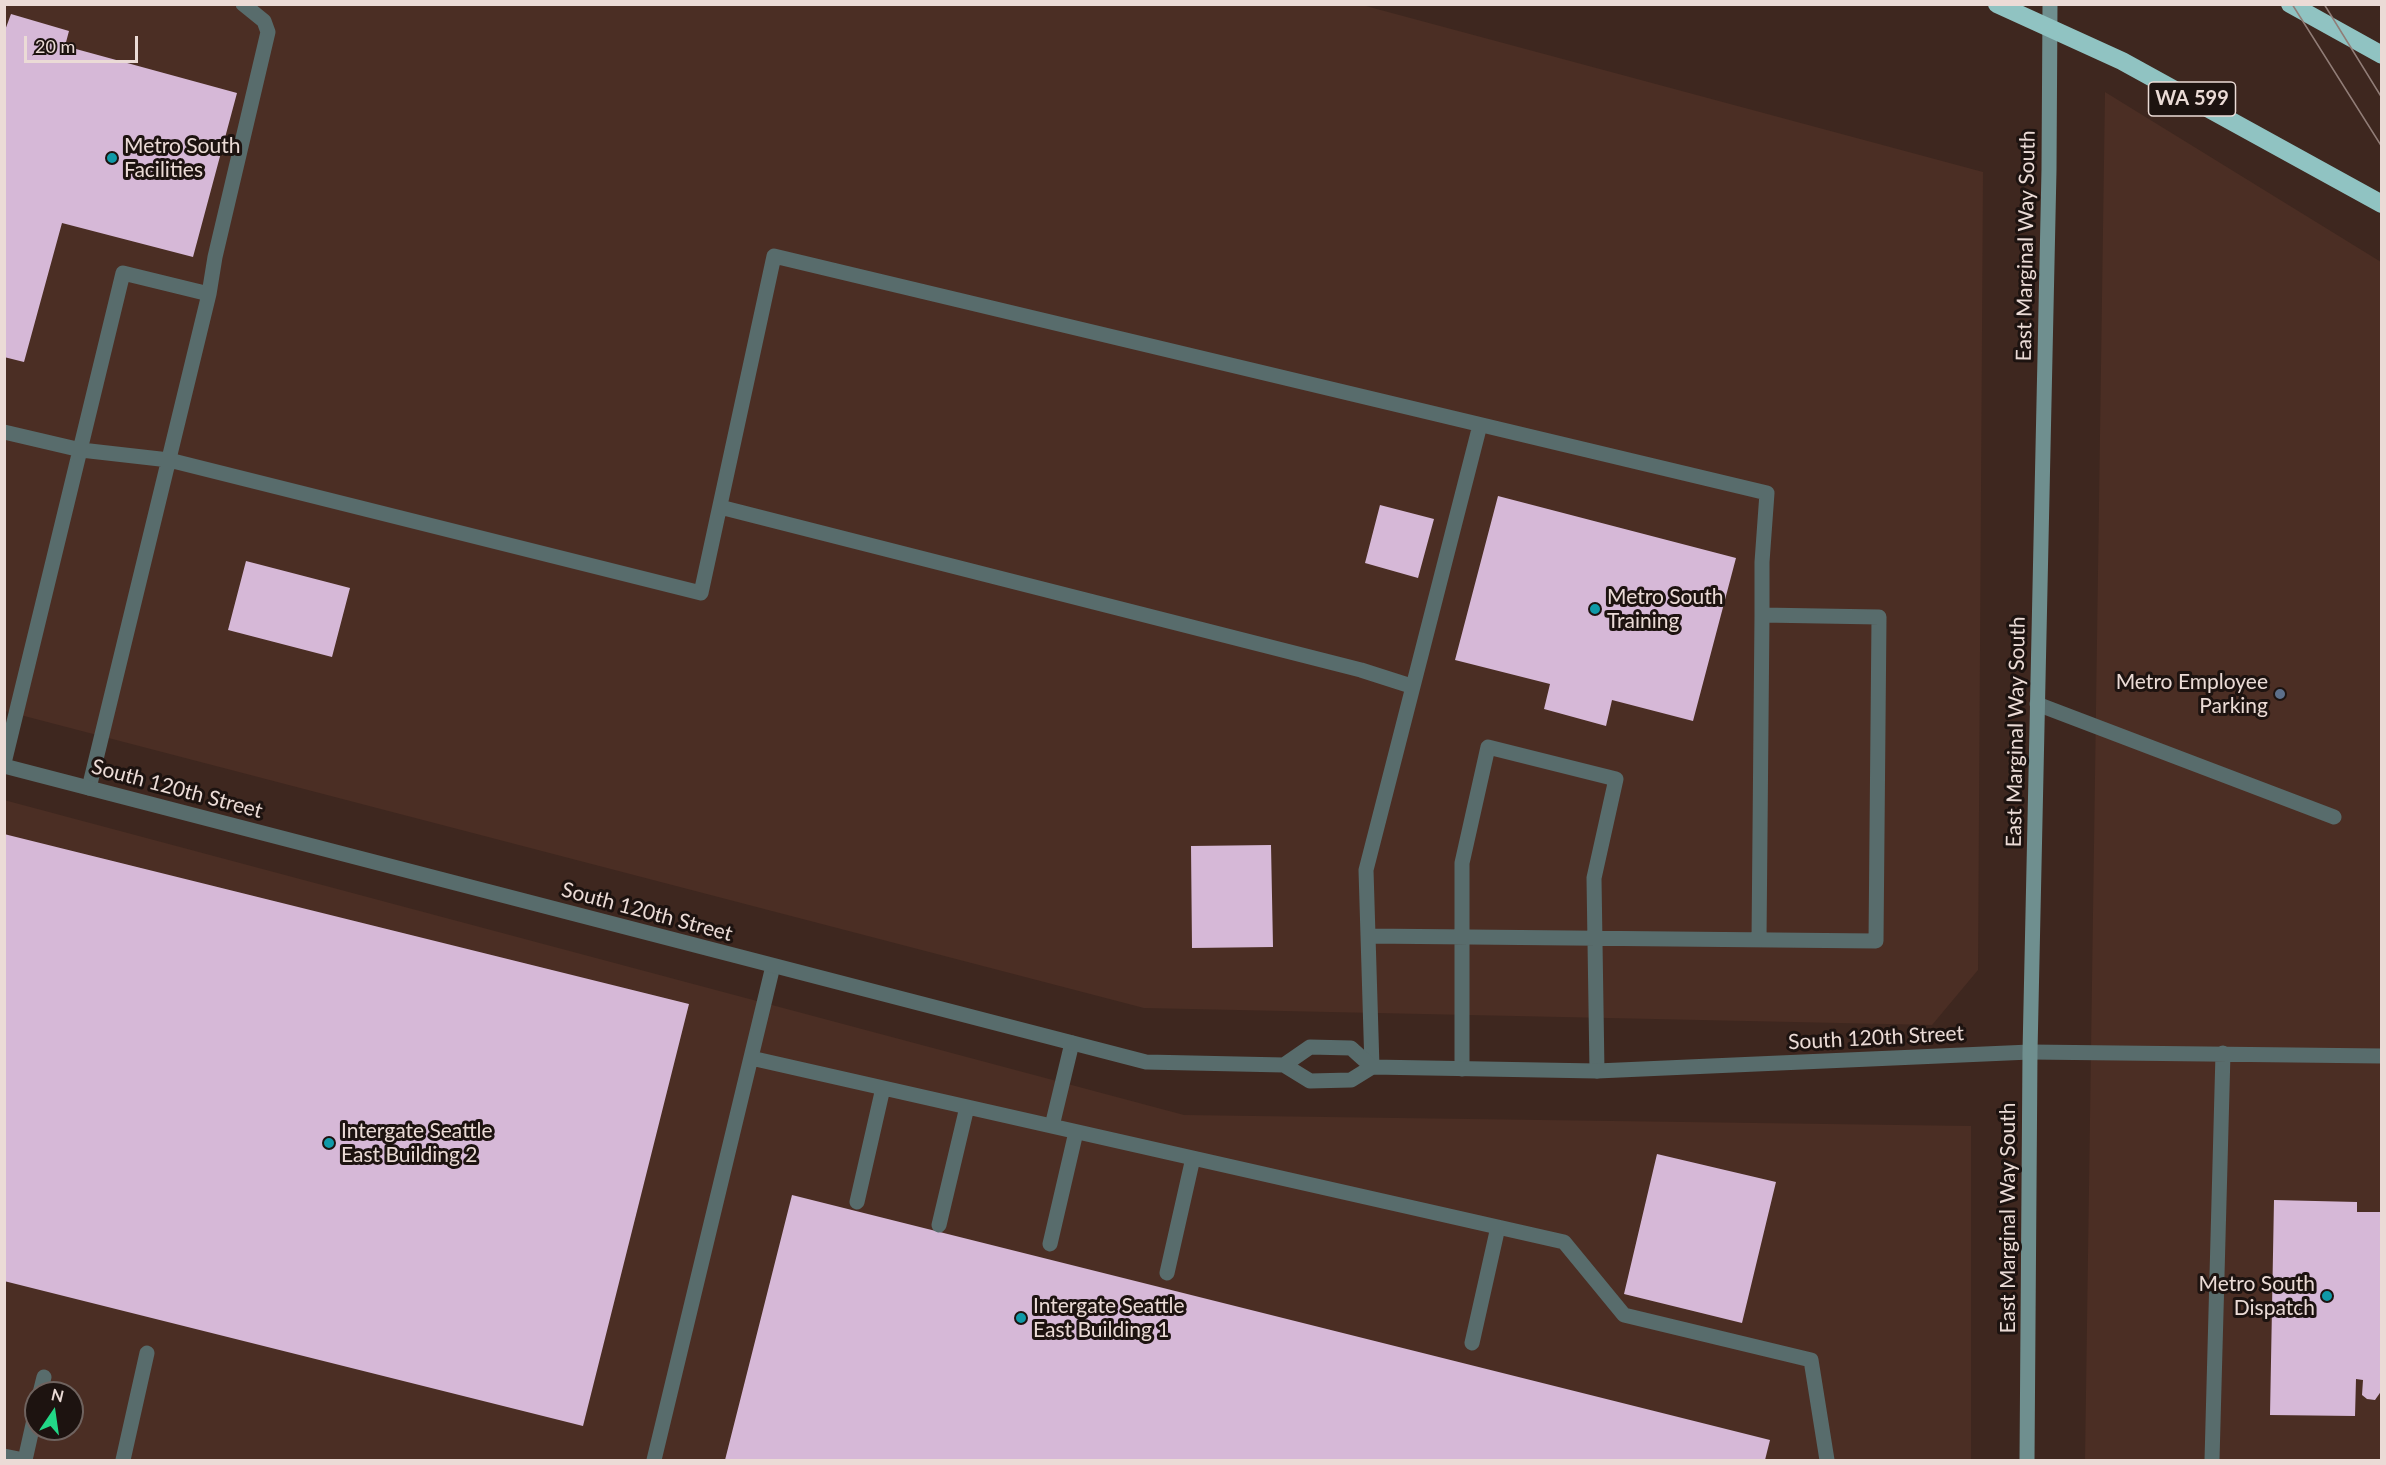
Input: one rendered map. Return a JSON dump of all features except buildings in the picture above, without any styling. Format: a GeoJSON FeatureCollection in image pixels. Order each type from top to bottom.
{"type":"FeatureCollection","features":[{"type":"Feature","properties":{"kind":"highway","name":"WA 599"},"geometry":{"type":"LineString","coordinates":[[1997,4],[2122,61],[2382,204]]}},
{"type":"Feature","properties":{"kind":"highway"},"geometry":{"type":"LineString","coordinates":[[2290,4],[2382,55]]}},
{"type":"Feature","properties":{"kind":"street"},"geometry":{"type":"LineString","coordinates":[[89,788],[209,294],[215,257],[268,32],[264,21],[243,4]]}},
{"type":"Feature","properties":{"kind":"street","name":"East Marginal Way South"},"geometry":{"type":"LineString","coordinates":[[2027,1461],[2030,1052],[2049,170],[2050,4]]}},
{"type":"Feature","properties":{"kind":"street"},"geometry":{"type":"LineString","coordinates":[[4,432],[81,450],[169,460],[701,593],[774,256],[1767,493],[1762,562],[1759,940]]}},
{"type":"Feature","properties":{"kind":"street"},"geometry":{"type":"LineString","coordinates":[[4,765],[123,273],[209,294]]}},
{"type":"Feature","properties":{"kind":"street"},"geometry":{"type":"LineString","coordinates":[[1372,1067],[1366,870],[1480,425]]}},
{"type":"Feature","properties":{"kind":"street"},"geometry":{"type":"LineString","coordinates":[[720,507],[1350,667],[1412,686]]}},
{"type":"Feature","properties":{"kind":"street"},"geometry":{"type":"LineString","coordinates":[[1368,936],[1876,941],[1879,617],[1762,615]]}},
{"type":"Feature","properties":{"kind":"street"},"geometry":{"type":"LineString","coordinates":[[2037,704],[2334,817]]}},
{"type":"Feature","properties":{"kind":"street"},"geometry":{"type":"LineString","coordinates":[[1462,1069],[1462,863],[1488,747],[1616,779],[1594,878],[1597,1071]]}},
{"type":"Feature","properties":{"kind":"street","name":"South 120th Street"},"geometry":{"type":"LineString","coordinates":[[4,765],[1146,1062],[1284,1065],[1310,1081],[1351,1080],[1372,1067],[1597,1071],[2030,1052],[2382,1056]]}},
{"type":"Feature","properties":{"kind":"street"},"geometry":{"type":"LineString","coordinates":[[654,1461],[773,966]]}},
{"type":"Feature","properties":{"kind":"street"},"geometry":{"type":"LineString","coordinates":[[1052,1126],[1072,1043]]}},
{"type":"Feature","properties":{"kind":"street"},"geometry":{"type":"LineString","coordinates":[[1284,1065],[1310,1047],[1351,1048],[1372,1067]]}},
{"type":"Feature","properties":{"kind":"street"},"geometry":{"type":"LineString","coordinates":[[2212,1461],[2223,1053]]}},
{"type":"Feature","properties":{"kind":"street"},"geometry":{"type":"LineString","coordinates":[[751,1059],[1564,1242],[1624,1315],[1811,1360],[1827,1461]]}},
{"type":"Feature","properties":{"kind":"street"},"geometry":{"type":"LineString","coordinates":[[857,1202],[883,1088]]}},
{"type":"Feature","properties":{"kind":"street"},"geometry":{"type":"LineString","coordinates":[[939,1225],[967,1107]]}},
{"type":"Feature","properties":{"kind":"street"},"geometry":{"type":"LineString","coordinates":[[1050,1244],[1076,1132]]}},
{"type":"Feature","properties":{"kind":"street"},"geometry":{"type":"LineString","coordinates":[[1167,1272],[1193,1158]]}},
{"type":"Feature","properties":{"kind":"street"},"geometry":{"type":"LineString","coordinates":[[1472,1343],[1498,1227]]}},
{"type":"Feature","properties":{"kind":"street"},"geometry":{"type":"LineString","coordinates":[[123,1461],[147,1353]]}},
{"type":"Feature","properties":{"kind":"street"},"geometry":{"type":"LineString","coordinates":[[43,1381],[44,1377]]}},
{"type":"Feature","properties":{"kind":"street"},"geometry":{"type":"LineString","coordinates":[[4,1456],[24,1461],[29,1441]]}},
{"type":"Feature","properties":{"kind":"shaded area"},"geometry":{"type":"Polygon","coordinates":[[[5,5],[1362,5],[1983,172],[1978,970],[1932,1025],[1144,1008],[5,711],[5,5]]]}},
{"type":"Feature","properties":{"kind":"shaded area"},"geometry":{"type":"Polygon","coordinates":[[[2105,92],[2381,262],[2382,1460],[2085,1460],[2105,92]]]}},
{"type":"Feature","properties":{"kind":"shaded area"},"geometry":{"type":"Polygon","coordinates":[[[4,800],[1184,1115],[1971,1126],[1971,1460],[5,1460],[4,800]]]}},
{"type":"Feature","properties":{"kind":"tram line"},"geometry":{"type":"LineString","coordinates":[[2292,4],[2382,147]]}},
{"type":"Feature","properties":{"kind":"tram line"},"geometry":{"type":"LineString","coordinates":[[2324,4],[2382,98]]}},
{"type":"Feature","properties":{"kind":"place","name":"Metro South Facilities"},"geometry":{"type":"Point","coordinates":[112,158]}},
{"type":"Feature","properties":{"kind":"place","name":"Metro South Training"},"geometry":{"type":"Point","coordinates":[1595,609]}},
{"type":"Feature","properties":{"kind":"place","name":"Metro Employee Parking"},"geometry":{"type":"Point","coordinates":[2280,694]}},
{"type":"Feature","properties":{"kind":"place","name":"Intergate Seattle East Building 2"},"geometry":{"type":"Point","coordinates":[329,1143]}},
{"type":"Feature","properties":{"kind":"place","name":"Metro South Dispatch"},"geometry":{"type":"Point","coordinates":[2327,1296]}},
{"type":"Feature","properties":{"kind":"place","name":"Intergate Seattle East Building 1"},"geometry":{"type":"Point","coordinates":[1021,1318]}}]}
